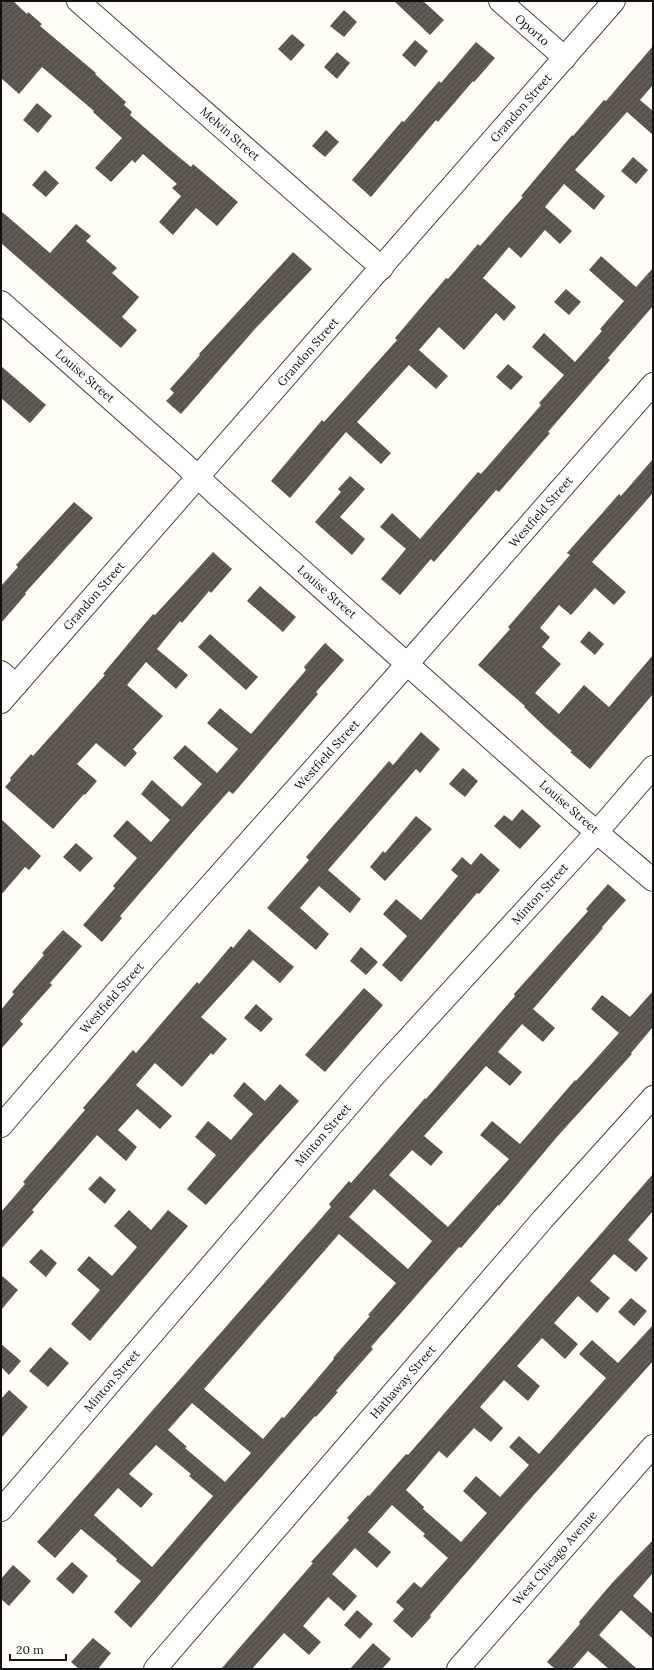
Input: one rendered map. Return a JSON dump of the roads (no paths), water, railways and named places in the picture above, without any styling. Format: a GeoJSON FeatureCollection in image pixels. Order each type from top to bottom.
{"type":"FeatureCollection","features":[{"type":"Feature","properties":{"kind":"street","name":"Melvin Street"},"geometry":{"type":"LineString","coordinates":[[78,1],[382,268]]}},
{"type":"Feature","properties":{"kind":"street","name":"Oporto"},"geometry":{"type":"LineString","coordinates":[[500,1],[565,58]]}},
{"type":"Feature","properties":{"kind":"street","name":"Grandon Street"},"geometry":{"type":"LineString","coordinates":[[1,702],[9,678],[198,477],[614,1]]}},
{"type":"Feature","properties":{"kind":"street","name":"Louise Street"},"geometry":{"type":"LineString","coordinates":[[1,302],[597,832],[653,880]]}},
{"type":"Feature","properties":{"kind":"street","name":"Westfield Street"},"geometry":{"type":"LineString","coordinates":[[1,1126],[150,953],[408,664],[653,384]]}},
{"type":"Feature","properties":{"kind":"street","name":"Minton Street"},"geometry":{"type":"LineString","coordinates":[[1,1510],[373,1077],[597,832],[653,767]]}},
{"type":"Feature","properties":{"kind":"street","name":"Hathaway Street"},"geometry":{"type":"LineString","coordinates":[[155,1669],[543,1220],[653,1097]]}},
{"type":"Feature","properties":{"kind":"street","name":"West Chicago Avenue"},"geometry":{"type":"LineString","coordinates":[[458,1669],[653,1446]]}}]}
